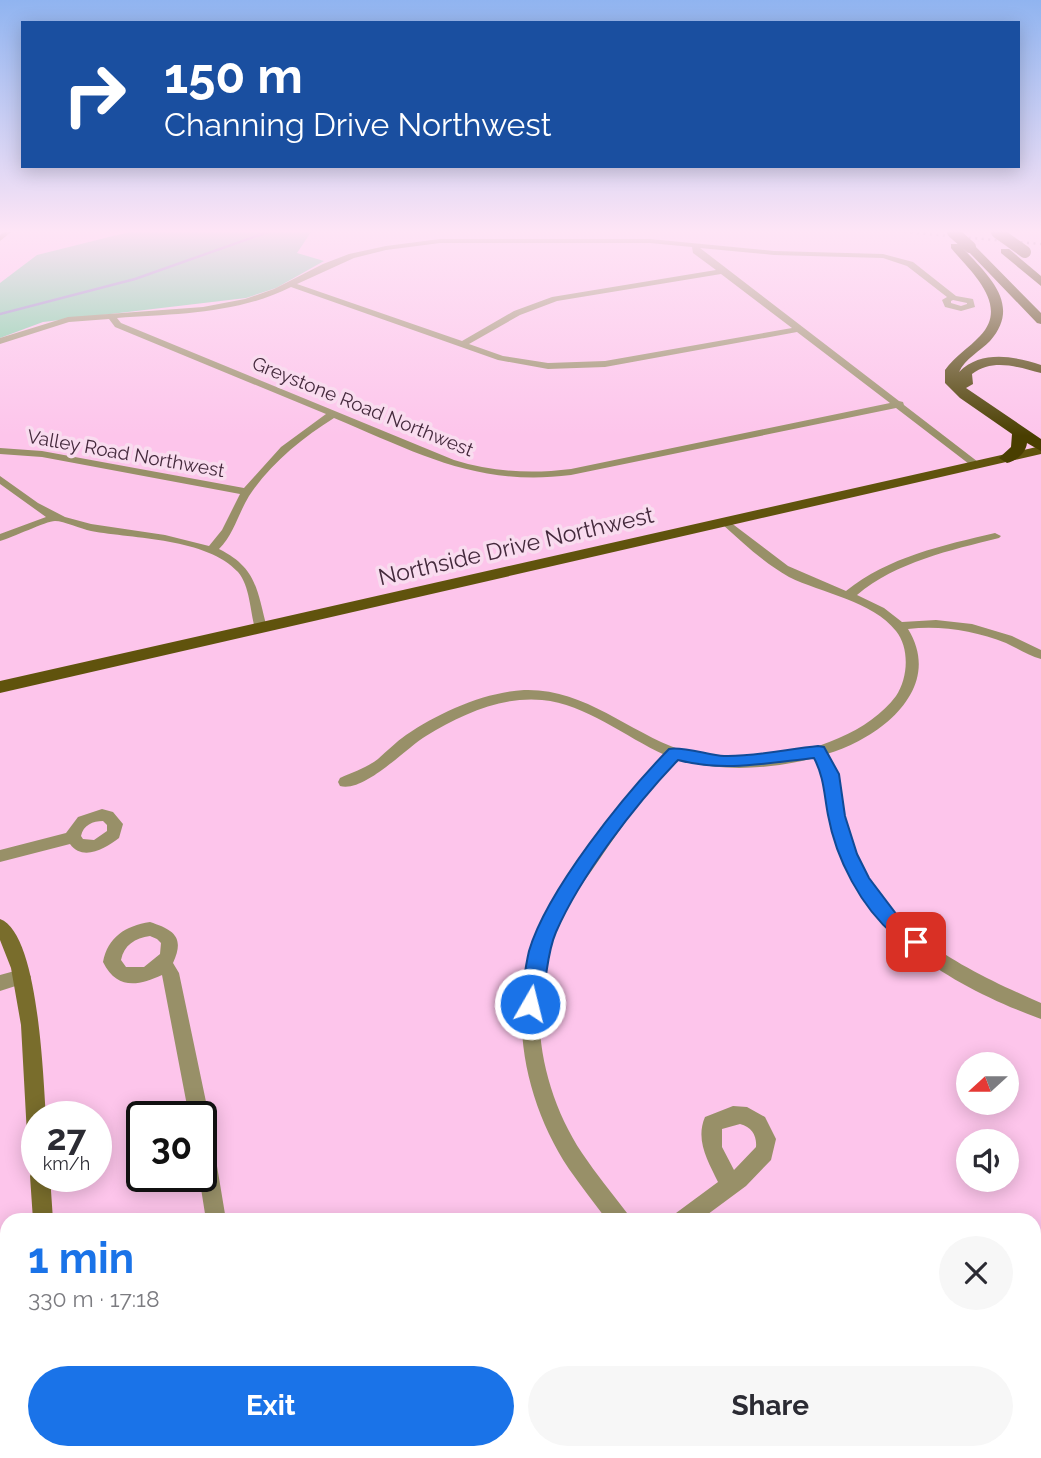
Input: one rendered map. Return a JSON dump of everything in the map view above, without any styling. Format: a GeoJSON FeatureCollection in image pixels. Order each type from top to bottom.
{"type":"FeatureCollection","features":[{"type":"Feature","properties":{"kind":"highway"},"geometry":{"type":"LineString","coordinates":[[996,300],[1000,314],[994,329],[952,370],[952,383],[965,395],[1041,439]]}},
{"type":"Feature","properties":{"kind":"highway"},"geometry":{"type":"LineString","coordinates":[[1022,300],[1041,320]]}},
{"type":"Feature","properties":{"kind":"highway"},"geometry":{"type":"LineString","coordinates":[[1041,369],[996,362],[973,366],[965,373],[964,382],[1041,448]]}},
{"type":"Feature","properties":{"kind":"highway"},"geometry":{"type":"LineString","coordinates":[[1018,427],[1041,429]]}},
{"type":"Feature","properties":{"kind":"highway"},"geometry":{"type":"LineString","coordinates":[[1007,458],[1019,448],[1018,427]]}},
{"type":"Feature","properties":{"kind":"main road","name":"Northside Drive Northwest"},"geometry":{"type":"LineString","coordinates":[[0,687],[977,465],[1041,448]]}},
{"type":"Feature","properties":{"kind":"street"},"geometry":{"type":"LineString","coordinates":[[0,341],[60,321],[228,306],[251,300]]}},
{"type":"Feature","properties":{"kind":"street"},"geometry":{"type":"LineString","coordinates":[[336,300],[522,363],[578,366],[800,329]]}},
{"type":"Feature","properties":{"kind":"street"},"geometry":{"type":"LineString","coordinates":[[463,344],[517,313],[552,300]]}},
{"type":"Feature","properties":{"kind":"street"},"geometry":{"type":"LineString","coordinates":[[762,300],[977,465]]}},
{"type":"Feature","properties":{"kind":"street","name":"Greystone Road Northwest"},"geometry":{"type":"LineString","coordinates":[[112,317],[118,325],[334,414],[463,466],[495,473],[532,476],[571,471],[900,404]]}},
{"type":"Feature","properties":{"kind":"street"},"geometry":{"type":"LineString","coordinates":[[212,549],[226,536],[246,492],[294,441],[334,414]]}},
{"type":"Feature","properties":{"kind":"street","name":"Valley Road Northwest"},"geometry":{"type":"LineString","coordinates":[[0,451],[42,454],[246,492]]}},
{"type":"Feature","properties":{"kind":"street"},"geometry":{"type":"LineString","coordinates":[[0,479],[32,506],[55,517],[92,528],[212,549],[231,559],[244,571],[261,628]]}},
{"type":"Feature","properties":{"kind":"street"},"geometry":{"type":"LineString","coordinates":[[0,538],[55,517]]}},
{"type":"Feature","properties":{"kind":"street"},"geometry":{"type":"LineString","coordinates":[[345,782],[379,765],[409,739],[430,727],[490,702],[522,695],[551,696],[575,703],[675,753],[700,760],[727,762],[818,751],[845,743],[868,730],[885,716],[904,694],[911,677],[912,659],[907,638],[899,626],[879,610],[806,581],[777,564],[726,522]]}},
{"type":"Feature","properties":{"kind":"street"},"geometry":{"type":"LineString","coordinates":[[847,597],[862,584],[916,558],[995,536]]}},
{"type":"Feature","properties":{"kind":"street"},"geometry":{"type":"LineString","coordinates":[[899,626],[929,622],[957,624],[1009,639],[1041,654]]}},
{"type":"Feature","properties":{"kind":"street"},"geometry":{"type":"LineString","coordinates":[[818,751],[831,774],[836,816],[848,855],[863,883],[891,921],[961,974],[1041,1011]]}},
{"type":"Feature","properties":{"kind":"street"},"geometry":{"type":"LineString","coordinates":[[615,1213],[575,1160],[545,1099],[531,1035],[533,975],[547,930],[571,887],[638,791],[675,753]]}},
{"type":"Feature","properties":{"kind":"street"},"geometry":{"type":"LineString","coordinates":[[0,856],[73,837]]}},
{"type":"Feature","properties":{"kind":"street"},"geometry":{"type":"LineString","coordinates":[[0,926],[16,952],[22,977],[34,1101]]}},
{"type":"Feature","properties":{"kind":"street"},"geometry":{"type":"LineString","coordinates":[[164,964],[170,974],[196,1101]]}},
{"type":"Feature","properties":{"kind":"street"},"geometry":{"type":"LineString","coordinates":[[0,984],[22,977]]}},
{"type":"Feature","properties":{"kind":"street"},"geometry":{"type":"LineString","coordinates":[[693,1213],[730,1184]]}},
{"type":"Feature","properties":{"kind":"street"},"geometry":{"type":"LineString","coordinates":[[41,1192],[43,1213]]}},
{"type":"Feature","properties":{"kind":"street"},"geometry":{"type":"LineString","coordinates":[[211,1192],[215,1213]]}},
{"type":"Feature","properties":{"kind":"green space"},"geometry":{"type":"Polygon","coordinates":[[[0,300],[229,300],[43,322],[0,338],[0,300]]]}},
{"type":"Feature","properties":{"kind":"waterway"},"geometry":{"type":"LineString","coordinates":[[0,314],[54,300]]}},
{"type":"Feature","properties":{"kind":"route"},"geometry":{"type":"LineString","coordinates":[[530,1004],[539,952],[547,930],[571,887],[638,791],[675,753],[700,760],[727,762],[789,757],[818,751],[831,774],[836,816],[848,855],[863,883],[891,921],[916,942]]}}]}
